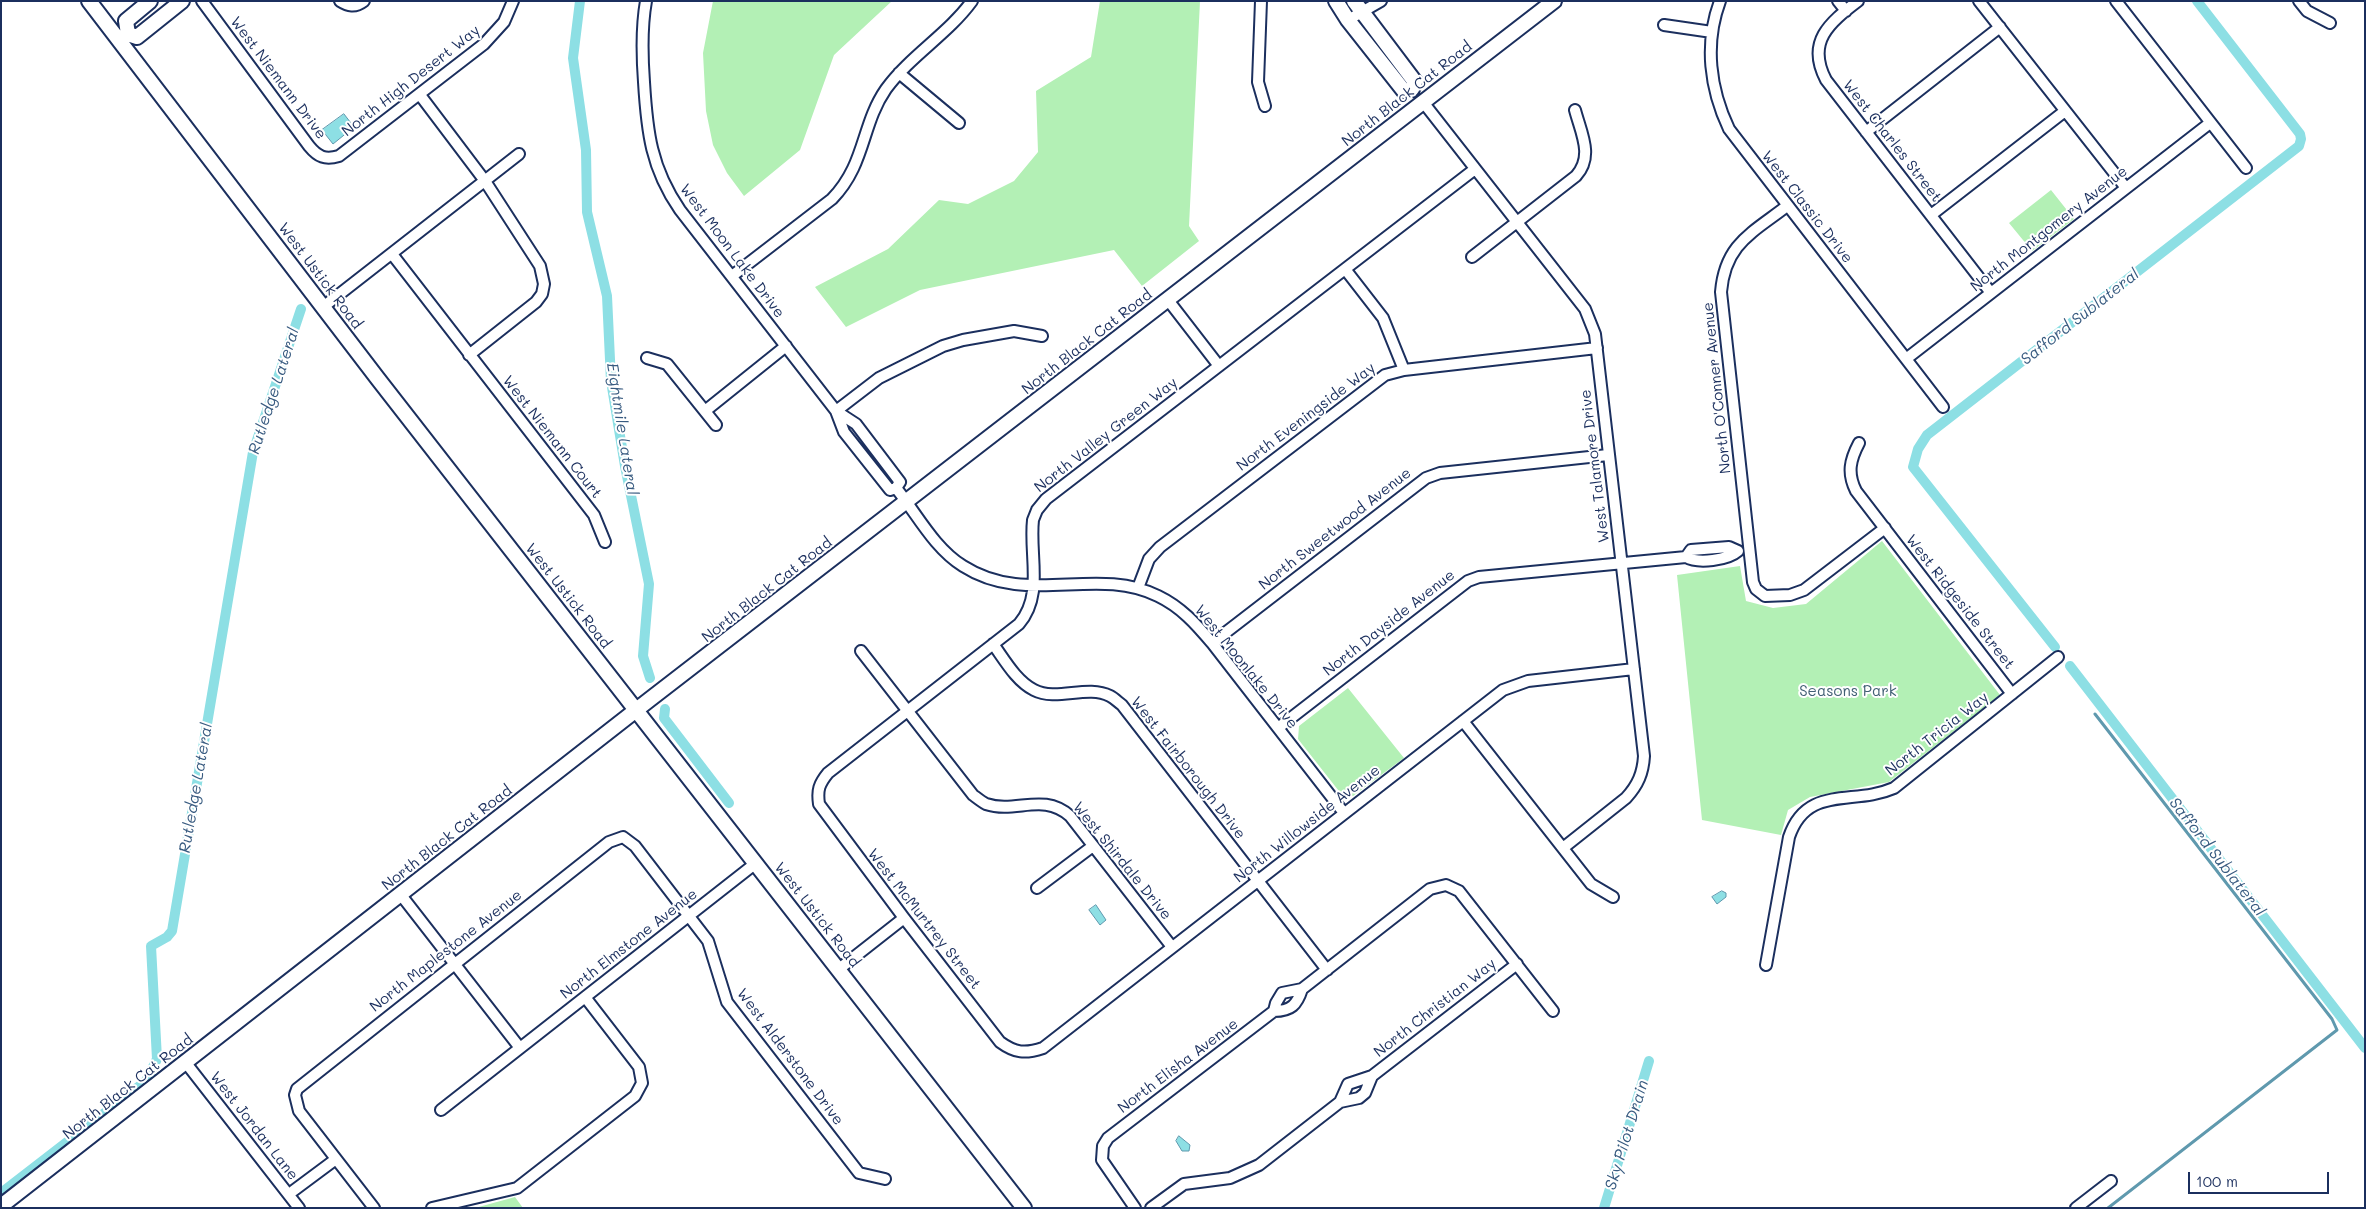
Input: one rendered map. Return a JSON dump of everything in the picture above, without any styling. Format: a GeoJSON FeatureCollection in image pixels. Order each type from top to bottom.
{"type":"FeatureCollection","features":[{"type":"Feature","properties":{"kind":"main road","name":"West Ustick Road"},"geometry":{"type":"LineString","coordinates":[[89,1],[124,38],[323,307],[1024,1208]]}},
{"type":"Feature","properties":{"kind":"main road"},"geometry":{"type":"LineString","coordinates":[[150,1],[126,21],[124,38],[137,37],[182,1]]}},
{"type":"Feature","properties":{"kind":"main road"},"geometry":{"type":"LineString","coordinates":[[1336,1],[1348,20],[1404,91],[1412,90]]}},
{"type":"Feature","properties":{"kind":"main road","name":"North Black Cat Road"},"geometry":{"type":"LineString","coordinates":[[1,1206],[636,710],[1554,1]]}},
{"type":"Feature","properties":{"kind":"main road"},"geometry":{"type":"LineString","coordinates":[[1358,7],[1415,82],[1412,90]]}},
{"type":"Feature","properties":{"kind":"main road"},"geometry":{"type":"LineString","coordinates":[[1412,90],[1423,102]]}},
{"type":"Feature","properties":{"kind":"street","name":"West Niemann Drive"},"geometry":{"type":"LineString","coordinates":[[202,1],[257,79],[317,155],[328,159],[339,156]]}},
{"type":"Feature","properties":{"kind":"street"},"geometry":{"type":"LineString","coordinates":[[340,1],[349,6],[360,5],[364,1]]}},
{"type":"Feature","properties":{"kind":"street","name":"North High Desert Way"},"geometry":{"type":"LineString","coordinates":[[339,156],[420,95],[492,37],[504,22],[513,1]]}},
{"type":"Feature","properties":{"kind":"street","name":"West Moon Lake Drive"},"geometry":{"type":"LineString","coordinates":[[646,1],[642,52],[647,126],[655,161],[662,180],[676,204],[836,411],[844,432],[890,490],[896,488]]}},
{"type":"Feature","properties":{"kind":"street"},"geometry":{"type":"LineString","coordinates":[[732,276],[832,199],[844,187],[855,168],[877,106],[885,90],[972,1]]}},
{"type":"Feature","properties":{"kind":"street"},"geometry":{"type":"LineString","coordinates":[[1261,1],[1258,82],[1265,106]]}},
{"type":"Feature","properties":{"kind":"street"},"geometry":{"type":"LineString","coordinates":[[1348,20],[1358,7],[1381,1]]}},
{"type":"Feature","properties":{"kind":"street","name":"West Classic Drive"},"geometry":{"type":"LineString","coordinates":[[1720,1],[1712,32],[1711,73],[1722,114],[1738,142],[1943,408]]}},
{"type":"Feature","properties":{"kind":"street"},"geometry":{"type":"LineString","coordinates":[[1838,1],[1846,11]]}},
{"type":"Feature","properties":{"kind":"street","name":"West Charles Street"},"geometry":{"type":"LineString","coordinates":[[1858,1],[1831,22],[1820,40],[1818,55],[1821,70],[1826,80],[1991,293]]}},
{"type":"Feature","properties":{"kind":"street"},"geometry":{"type":"LineString","coordinates":[[1979,1],[2126,188]]}},
{"type":"Feature","properties":{"kind":"street"},"geometry":{"type":"LineString","coordinates":[[2116,1],[2246,168]]}},
{"type":"Feature","properties":{"kind":"street"},"geometry":{"type":"LineString","coordinates":[[2299,1],[2307,11],[2330,23]]}},
{"type":"Feature","properties":{"kind":"street"},"geometry":{"type":"LineString","coordinates":[[1664,25],[1712,32]]}},
{"type":"Feature","properties":{"kind":"street"},"geometry":{"type":"LineString","coordinates":[[1866,132],[2000,27]]}},
{"type":"Feature","properties":{"kind":"street"},"geometry":{"type":"LineString","coordinates":[[900,73],[959,124]]}},
{"type":"Feature","properties":{"kind":"street"},"geometry":{"type":"LineString","coordinates":[[420,95],[485,181],[540,266],[544,284],[542,294],[536,302],[469,355]]}},
{"type":"Feature","properties":{"kind":"street","name":"West Talamore Drive"},"geometry":{"type":"LineString","coordinates":[[1423,102],[1585,310],[1592,322],[1597,348],[1644,756],[1640,780],[1626,798],[1563,848]]}},
{"type":"Feature","properties":{"kind":"street"},"geometry":{"type":"LineString","coordinates":[[1472,257],[1584,168],[1587,157],[1575,110]]}},
{"type":"Feature","properties":{"kind":"street"},"geometry":{"type":"LineString","coordinates":[[1931,216],[2065,110]]}},
{"type":"Feature","properties":{"kind":"street","name":"North Montgomery Avenue"},"geometry":{"type":"LineString","coordinates":[[1906,359],[2210,123]]}},
{"type":"Feature","properties":{"kind":"street"},"geometry":{"type":"LineString","coordinates":[[323,307],[519,154]]}},
{"type":"Feature","properties":{"kind":"street","name":"North Valley Green Way"},"geometry":{"type":"LineString","coordinates":[[818,793],[820,783],[828,773],[993,644],[1027,615],[1033,601],[1033,520],[1037,510],[1046,499],[1476,169]]}},
{"type":"Feature","properties":{"kind":"street","name":"North O'Conner Avenue"},"geometry":{"type":"LineString","coordinates":[[1787,206],[1744,239],[1730,255],[1723,273],[1721,292],[1753,582],[1759,593],[1772,597],[1790,595],[1804,590],[1885,528]]}},
{"type":"Feature","properties":{"kind":"street","name":"West Niemann Court"},"geometry":{"type":"LineString","coordinates":[[392,254],[594,515],[605,542]]}},
{"type":"Feature","properties":{"kind":"street"},"geometry":{"type":"LineString","coordinates":[[1345,269],[1383,318],[1404,370]]}},
{"type":"Feature","properties":{"kind":"street"},"geometry":{"type":"LineString","coordinates":[[1168,300],[1219,366]]}},
{"type":"Feature","properties":{"kind":"street"},"geometry":{"type":"LineString","coordinates":[[836,411],[879,378],[944,346],[963,340],[1014,331],[1042,336]]}},
{"type":"Feature","properties":{"kind":"street"},"geometry":{"type":"LineString","coordinates":[[705,411],[786,346]]}},
{"type":"Feature","properties":{"kind":"street","name":"North Eveningside Way"},"geometry":{"type":"LineString","coordinates":[[1138,588],[1149,559],[1172,538],[1385,375],[1404,370],[1597,348]]}},
{"type":"Feature","properties":{"kind":"street"},"geometry":{"type":"LineString","coordinates":[[647,358],[667,364],[716,425]]}},
{"type":"Feature","properties":{"kind":"street","name":"West Ridgeside Street"},"geometry":{"type":"LineString","coordinates":[[1859,443],[1852,457],[1849,473],[1852,483],[2012,694]]}},
{"type":"Feature","properties":{"kind":"street","name":"North Sweetwood Avenue"},"geometry":{"type":"LineString","coordinates":[[1212,643],[1426,478],[1440,473],[1608,456]]}},
{"type":"Feature","properties":{"kind":"street","name":"West Moonlake Drive"},"geometry":{"type":"LineString","coordinates":[[896,488],[939,545],[962,566],[997,582],[1033,587],[1103,584],[1138,588],[1158,596],[1177,607],[1195,623],[1212,643],[1344,814]]}},
{"type":"Feature","properties":{"kind":"street","name":"North Dayside Avenue"},"geometry":{"type":"LineString","coordinates":[[1278,728],[1468,581],[1479,578],[1621,562],[1686,558],[1692,561],[1730,558],[1738,551],[1749,550]]}},
{"type":"Feature","properties":{"kind":"street","name":"West Fairborough Drive"},"geometry":{"type":"LineString","coordinates":[[993,644],[1020,680],[1034,690],[1051,694],[1090,693],[1109,695],[1122,705],[1327,970]]}},
{"type":"Feature","properties":{"kind":"street","name":"West Shirdale Drive"},"geometry":{"type":"LineString","coordinates":[[861,651],[973,795],[985,804],[997,806],[1052,805],[1063,810],[1070,816],[1172,947]]}},
{"type":"Feature","properties":{"kind":"street","name":"North Tricia Way"},"geometry":{"type":"LineString","coordinates":[[1766,965],[1789,837],[1801,814],[1810,806],[1820,802],[1871,796],[1894,788],[2058,657]]}},
{"type":"Feature","properties":{"kind":"street","name":"North Willowside Avenue"},"geometry":{"type":"LineString","coordinates":[[1019,1053],[1042,1048],[1503,690],[1517,683],[1634,670]]}},
{"type":"Feature","properties":{"kind":"street"},"geometry":{"type":"LineString","coordinates":[[1463,721],[1591,884],[1614,897]]}},
{"type":"Feature","properties":{"kind":"street","name":"West McMurtrey Street"},"geometry":{"type":"LineString","coordinates":[[818,793],[819,804],[825,814],[904,918],[1000,1042],[1019,1053]]}},
{"type":"Feature","properties":{"kind":"street","name":"West Alderstone Drive"},"geometry":{"type":"LineString","coordinates":[[623,838],[635,846],[708,941],[727,1002],[859,1173],[884,1179]]}},
{"type":"Feature","properties":{"kind":"street","name":"North Maplestone Avenue"},"geometry":{"type":"LineString","coordinates":[[336,1159],[299,1111],[295,1095],[300,1084],[609,842],[623,838]]}},
{"type":"Feature","properties":{"kind":"street"},"geometry":{"type":"LineString","coordinates":[[1037,888],[1093,846]]}},
{"type":"Feature","properties":{"kind":"street","name":"North Elmstone Avenue"},"geometry":{"type":"LineString","coordinates":[[441,1110],[756,863]]}},
{"type":"Feature","properties":{"kind":"street","name":"North Elisha Avenue"},"geometry":{"type":"LineString","coordinates":[[1274,1011],[1282,993],[1302,989],[1430,889],[1446,885],[1459,891],[1517,964]]}},
{"type":"Feature","properties":{"kind":"street"},"geometry":{"type":"LineString","coordinates":[[401,895],[520,1048]]}},
{"type":"Feature","properties":{"kind":"street"},"geometry":{"type":"LineString","coordinates":[[839,969],[904,918]]}},
{"type":"Feature","properties":{"kind":"street"},"geometry":{"type":"LineString","coordinates":[[1517,964],[1553,1011]]}},
{"type":"Feature","properties":{"kind":"street","name":"North Christian Way"},"geometry":{"type":"LineString","coordinates":[[1340,1102],[1348,1084],[1372,1076],[1517,964]]}},
{"type":"Feature","properties":{"kind":"street","name":"North Elisha Avenue"},"geometry":{"type":"LineString","coordinates":[[1135,1208],[1102,1160],[1103,1146],[1108,1138],[1274,1011],[1288,1010],[1294,1007],[1302,989]]}},
{"type":"Feature","properties":{"kind":"street"},"geometry":{"type":"LineString","coordinates":[[432,1208],[517,1188],[635,1096],[642,1083],[639,1067],[585,997]]}},
{"type":"Feature","properties":{"kind":"street","name":"West Jordan Lane"},"geometry":{"type":"LineString","coordinates":[[186,1063],[299,1208]]}},
{"type":"Feature","properties":{"kind":"street","name":"North Christian Way"},"geometry":{"type":"LineString","coordinates":[[1151,1208],[1184,1184],[1230,1178],[1248,1171],[1340,1102],[1359,1098],[1365,1093],[1372,1076]]}},
{"type":"Feature","properties":{"kind":"street"},"geometry":{"type":"LineString","coordinates":[[293,1192],[336,1159],[374,1208]]}},
{"type":"Feature","properties":{"kind":"street"},"geometry":{"type":"LineString","coordinates":[[2076,1208],[2110,1182]]}},
{"type":"Feature","properties":{"kind":"green space"},"geometry":{"type":"Polygon","coordinates":[[[713,1],[892,1],[834,55],[800,150],[744,196],[727,173],[713,145],[706,111],[703,53],[713,1]]]}},
{"type":"Feature","properties":{"kind":"green space"},"geometry":{"type":"Polygon","coordinates":[[[1100,1],[1200,1],[1189,226],[1199,241],[1142,286],[1114,250],[920,290],[846,327],[815,287],[888,249],[939,200],[968,204],[1014,181],[1038,152],[1036,91],[1091,57],[1100,1]]]}},
{"type":"Feature","properties":{"kind":"green space"},"geometry":{"type":"Polygon","coordinates":[[[2051,190],[2074,219],[2032,251],[2009,223],[2051,190]]]}},
{"type":"Feature","properties":{"kind":"green space","name":"Seasons Park"},"geometry":{"type":"Polygon","coordinates":[[[1882,541],[2000,695],[1889,782],[1810,797],[1788,810],[1781,835],[1702,820],[1677,575],[1740,566],[1746,601],[1773,608],[1806,604],[1882,541]]]}},
{"type":"Feature","properties":{"kind":"green space"},"geometry":{"type":"Polygon","coordinates":[[[1348,688],[1404,758],[1353,796],[1342,795],[1298,739],[1299,726],[1348,688]]]}},
{"type":"Feature","properties":{"kind":"green space"},"geometry":{"type":"Polygon","coordinates":[[[515,1197],[523,1208],[475,1208],[515,1197]]]}},
{"type":"Feature","properties":{"kind":"water"},"geometry":{"type":"Polygon","coordinates":[[[344,114],[354,127],[333,144],[322,130],[344,114]]]}},
{"type":"Feature","properties":{"kind":"water"},"geometry":{"type":"Polygon","coordinates":[[[1722,891],[1726,893],[1726,897],[1717,904],[1712,897],[1722,891]]]}},
{"type":"Feature","properties":{"kind":"water"},"geometry":{"type":"Polygon","coordinates":[[[1096,905],[1106,920],[1100,925],[1089,910],[1096,905]]]}},
{"type":"Feature","properties":{"kind":"water"},"geometry":{"type":"Polygon","coordinates":[[[1179,1136],[1190,1145],[1189,1151],[1182,1151],[1176,1141],[1179,1136]]]}},
{"type":"Feature","properties":{"kind":"waterway","name":"Eightmile Lateral"},"geometry":{"type":"LineString","coordinates":[[580,1],[573,58],[586,150],[587,212],[607,296],[611,381],[625,466],[649,584],[643,656],[650,678]]}},
{"type":"Feature","properties":{"kind":"waterway","name":"Safford Sublateral"},"geometry":{"type":"LineString","coordinates":[[2055,647],[1913,467],[1918,449],[1927,435],[2299,146],[2300,134],[2197,1]]}},
{"type":"Feature","properties":{"kind":"waterway","name":"Rutledge Lateral"},"geometry":{"type":"LineString","coordinates":[[1,1193],[146,1081],[157,1059],[151,946],[167,937],[172,931],[253,452],[301,309]]}},
{"type":"Feature","properties":{"kind":"waterway","name":"Safford Sublateral"},"geometry":{"type":"LineString","coordinates":[[2070,666],[2365,1048]]}},
{"type":"Feature","properties":{"kind":"waterway","name":"Eightmile Lateral"},"geometry":{"type":"LineString","coordinates":[[665,709],[664,718],[729,803]]}},
{"type":"Feature","properties":{"kind":"waterway"},"geometry":{"type":"LineString","coordinates":[[2095,714],[2332,1019],[2337,1030],[2108,1208]]}},
{"type":"Feature","properties":{"kind":"waterway","name":"Sky Pilot Drain"},"geometry":{"type":"LineString","coordinates":[[1604,1208],[1649,1061]]}}]}
